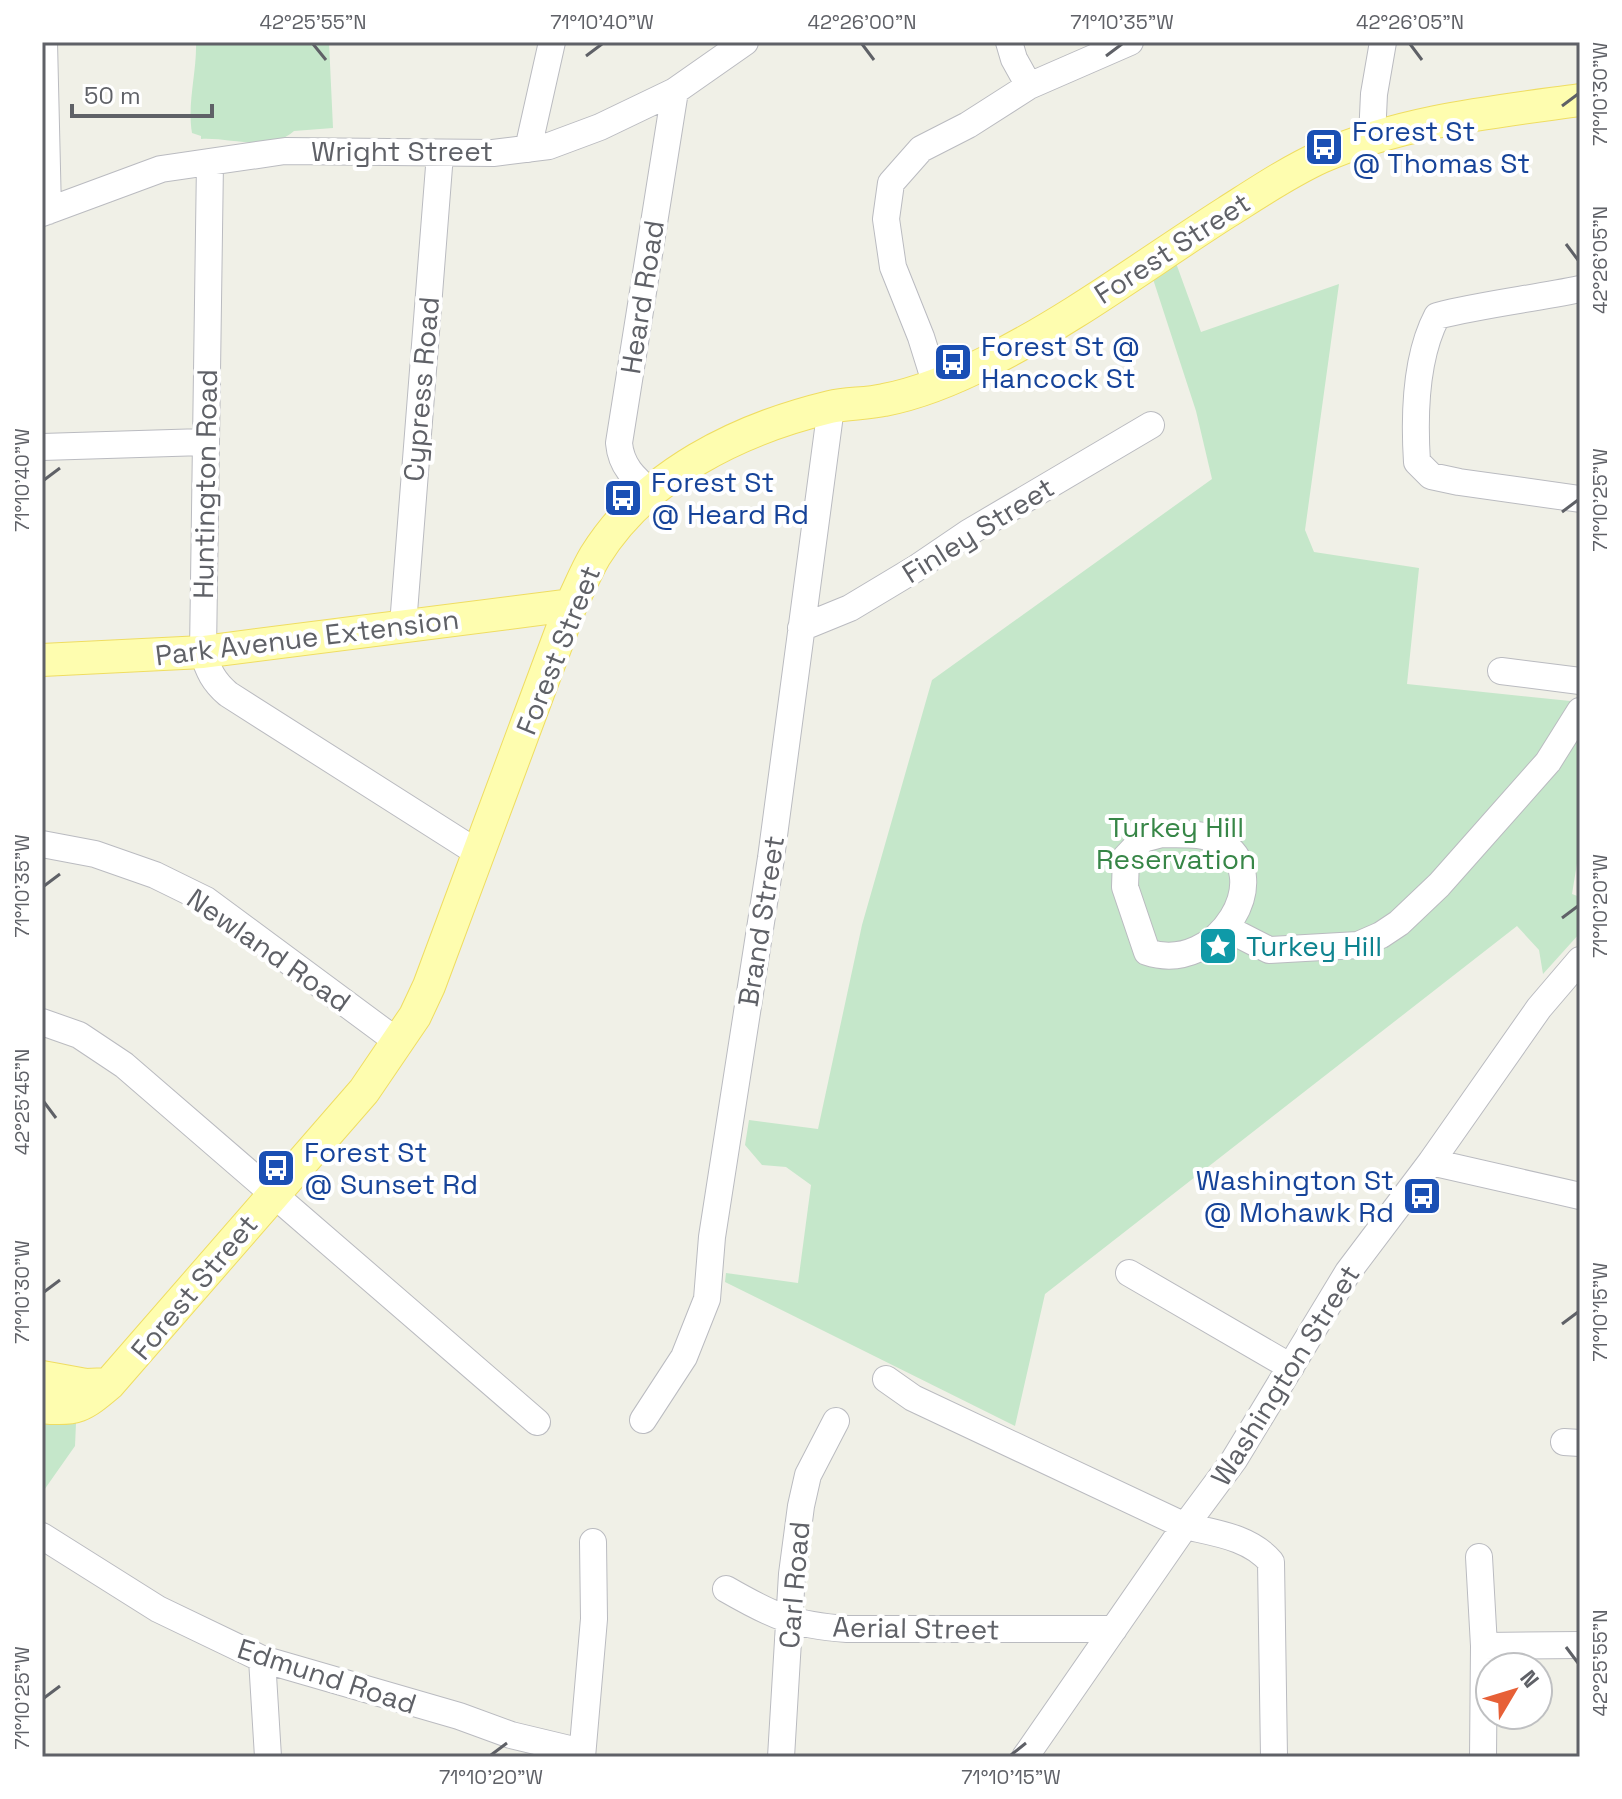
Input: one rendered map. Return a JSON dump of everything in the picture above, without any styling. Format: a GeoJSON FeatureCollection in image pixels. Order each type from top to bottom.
{"type":"FeatureCollection","features":[{"type":"Feature","properties":{"kind":"main road","name":"Forest Street"},"geometry":{"type":"LineString","coordinates":[[42,1407],[75,1408],[86,1404],[109,1384],[364,1091],[398,1042],[429,986],[571,605],[595,556],[616,528],[651,492],[676,471],[704,454],[766,427],[831,407],[883,401],[936,385],[992,360],[1069,315],[1265,188],[1319,158],[1372,137],[1427,123],[1580,100]]}},
{"type":"Feature","properties":{"kind":"main road","name":"Park Avenue Extension"},"geometry":{"type":"LineString","coordinates":[[42,660],[203,652],[571,605]]}},
{"type":"Feature","properties":{"kind":"main road","name":"Forest Street"},"geometry":{"type":"LineString","coordinates":[[42,1377],[86,1385],[109,1384]]}},
{"type":"Feature","properties":{"kind":"street"},"geometry":{"type":"LineString","coordinates":[[44,42],[45,212]]}},
{"type":"Feature","properties":{"kind":"street"},"geometry":{"type":"LineString","coordinates":[[528,149],[552,42]]}},
{"type":"Feature","properties":{"kind":"street","name":"Wright Street"},"geometry":{"type":"LineString","coordinates":[[45,212],[161,169],[285,151],[493,153],[549,146],[675,91],[745,42]]}},
{"type":"Feature","properties":{"kind":"street"},"geometry":{"type":"LineString","coordinates":[[1009,42],[1014,59],[1029,86]]}},
{"type":"Feature","properties":{"kind":"street"},"geometry":{"type":"LineString","coordinates":[[936,385],[893,267],[886,219],[891,183],[921,149],[968,125],[1029,86],[1130,42]]}},
{"type":"Feature","properties":{"kind":"street"},"geometry":{"type":"LineString","coordinates":[[1372,137],[1374,94],[1383,42]]}},
{"type":"Feature","properties":{"kind":"street","name":"Heard Road"},"geometry":{"type":"LineString","coordinates":[[651,492],[627,470],[619,443],[675,91]]}},
{"type":"Feature","properties":{"kind":"street","name":"Cypress Road"},"geometry":{"type":"LineString","coordinates":[[403,625],[440,154]]}},
{"type":"Feature","properties":{"kind":"street","name":"Huntington Road"},"geometry":{"type":"LineString","coordinates":[[210,162],[204,442],[203,652],[207,669],[216,684],[228,694],[478,853]]}},
{"type":"Feature","properties":{"kind":"street"},"geometry":{"type":"LineString","coordinates":[[1580,289],[1437,316],[1428,334],[1415,428],[1417,462],[1431,476],[1580,499]]}},
{"type":"Feature","properties":{"kind":"street","name":"Brand Street"},"geometry":{"type":"LineString","coordinates":[[643,1420],[684,1357],[707,1299],[712,1237],[771,858],[831,407]]}},
{"type":"Feature","properties":{"kind":"street","name":"Finley Street"},"geometry":{"type":"LineString","coordinates":[[801,628],[850,608],[968,533],[1151,425]]}},
{"type":"Feature","properties":{"kind":"street"},"geometry":{"type":"LineString","coordinates":[[42,447],[204,442]]}},
{"type":"Feature","properties":{"kind":"street"},"geometry":{"type":"LineString","coordinates":[[1501,671],[1580,681]]}},
{"type":"Feature","properties":{"kind":"street"},"geometry":{"type":"LineString","coordinates":[[1226,928],[1269,950],[1358,945],[1381,935],[1409,915],[1439,885],[1548,762],[1580,711]]}},
{"type":"Feature","properties":{"kind":"street"},"geometry":{"type":"LineString","coordinates":[[1162,834],[1206,836],[1230,849],[1241,871],[1242,887],[1234,917],[1226,928],[1202,948],[1189,954],[1161,957],[1147,952],[1125,887],[1126,857],[1143,839],[1162,834]]}},
{"type":"Feature","properties":{"kind":"street","name":"Newland Road"},"geometry":{"type":"LineString","coordinates":[[42,844],[95,854],[125,864],[206,900],[398,1042]]}},
{"type":"Feature","properties":{"kind":"street","name":"Washington Street"},"geometry":{"type":"LineString","coordinates":[[1025,1757],[1234,1460],[1348,1272],[1431,1162],[1539,1008],[1580,960]]}},
{"type":"Feature","properties":{"kind":"street"},"geometry":{"type":"LineString","coordinates":[[42,1022],[79,1035],[102,1049],[537,1422]]}},
{"type":"Feature","properties":{"kind":"street"},"geometry":{"type":"LineString","coordinates":[[1431,1162],[1580,1196]]}},
{"type":"Feature","properties":{"kind":"street"},"geometry":{"type":"LineString","coordinates":[[1129,1273],[1291,1367]]}},
{"type":"Feature","properties":{"kind":"street"},"geometry":{"type":"LineString","coordinates":[[886,1379],[913,1398],[1185,1526],[1253,1546],[1271,1562],[1274,1757]]}},
{"type":"Feature","properties":{"kind":"street","name":"Carl Road"},"geometry":{"type":"LineString","coordinates":[[781,1757],[796,1539],[808,1475],[836,1421]]}},
{"type":"Feature","properties":{"kind":"street","name":"Edmund Road"},"geometry":{"type":"LineString","coordinates":[[42,1536],[158,1609],[262,1659],[582,1754]]}},
{"type":"Feature","properties":{"kind":"street"},"geometry":{"type":"LineString","coordinates":[[582,1754],[594,1619],[593,1542]]}},
{"type":"Feature","properties":{"kind":"street"},"geometry":{"type":"LineString","coordinates":[[1479,1557],[1484,1646],[1483,1757]]}},
{"type":"Feature","properties":{"kind":"street","name":"Aerial Street"},"geometry":{"type":"LineString","coordinates":[[726,1589],[789,1621],[847,1629],[1114,1629]]}},
{"type":"Feature","properties":{"kind":"street"},"geometry":{"type":"LineString","coordinates":[[1484,1646],[1580,1645]]}},
{"type":"Feature","properties":{"kind":"street"},"geometry":{"type":"LineString","coordinates":[[262,1659],[268,1757]]}},
{"type":"Feature","properties":{"kind":"green space"},"geometry":{"type":"Polygon","coordinates":[[[196,42],[329,42],[333,128],[294,131],[284,138],[261,143],[201,139],[201,136],[192,133],[191,122],[196,42]]]}},
{"type":"Feature","properties":{"kind":"green space","name":"Turkey Hill Reservation"},"geometry":{"type":"Polygon","coordinates":[[[1176,263],[1201,332],[1339,284],[1305,530],[1314,552],[1419,568],[1407,684],[1580,702],[1580,845],[1572,894],[1580,897],[1580,933],[1543,974],[1539,950],[1517,926],[1045,1294],[1015,1426],[725,1282],[726,1273],[798,1283],[811,1185],[786,1167],[762,1165],[745,1145],[749,1120],[818,1129],[862,925],[932,680],[1212,479],[1196,411],[1153,279],[1176,263]]]}},
{"type":"Feature","properties":{"kind":"green space"},"geometry":{"type":"Polygon","coordinates":[[[42,1421],[76,1423],[75,1446],[42,1493],[42,1421]]]}},
{"type":"Feature","properties":{"kind":"place","name":"Forest St @ Thomas St"},"geometry":{"type":"Point","coordinates":[1324,147]}},
{"type":"Feature","properties":{"kind":"place","name":"Forest St @ Hancock St"},"geometry":{"type":"Point","coordinates":[953,362]}},
{"type":"Feature","properties":{"kind":"place","name":"Forest St @ Heard Rd"},"geometry":{"type":"Point","coordinates":[623,498]}},
{"type":"Feature","properties":{"kind":"place","name":"Turkey Hill"},"geometry":{"type":"Point","coordinates":[1218,946]}},
{"type":"Feature","properties":{"kind":"place","name":"Forest St @ Sunset Rd"},"geometry":{"type":"Point","coordinates":[276,1168]}},
{"type":"Feature","properties":{"kind":"place","name":"Washington St @ Mohawk Rd"},"geometry":{"type":"Point","coordinates":[1422,1196]}}]}
